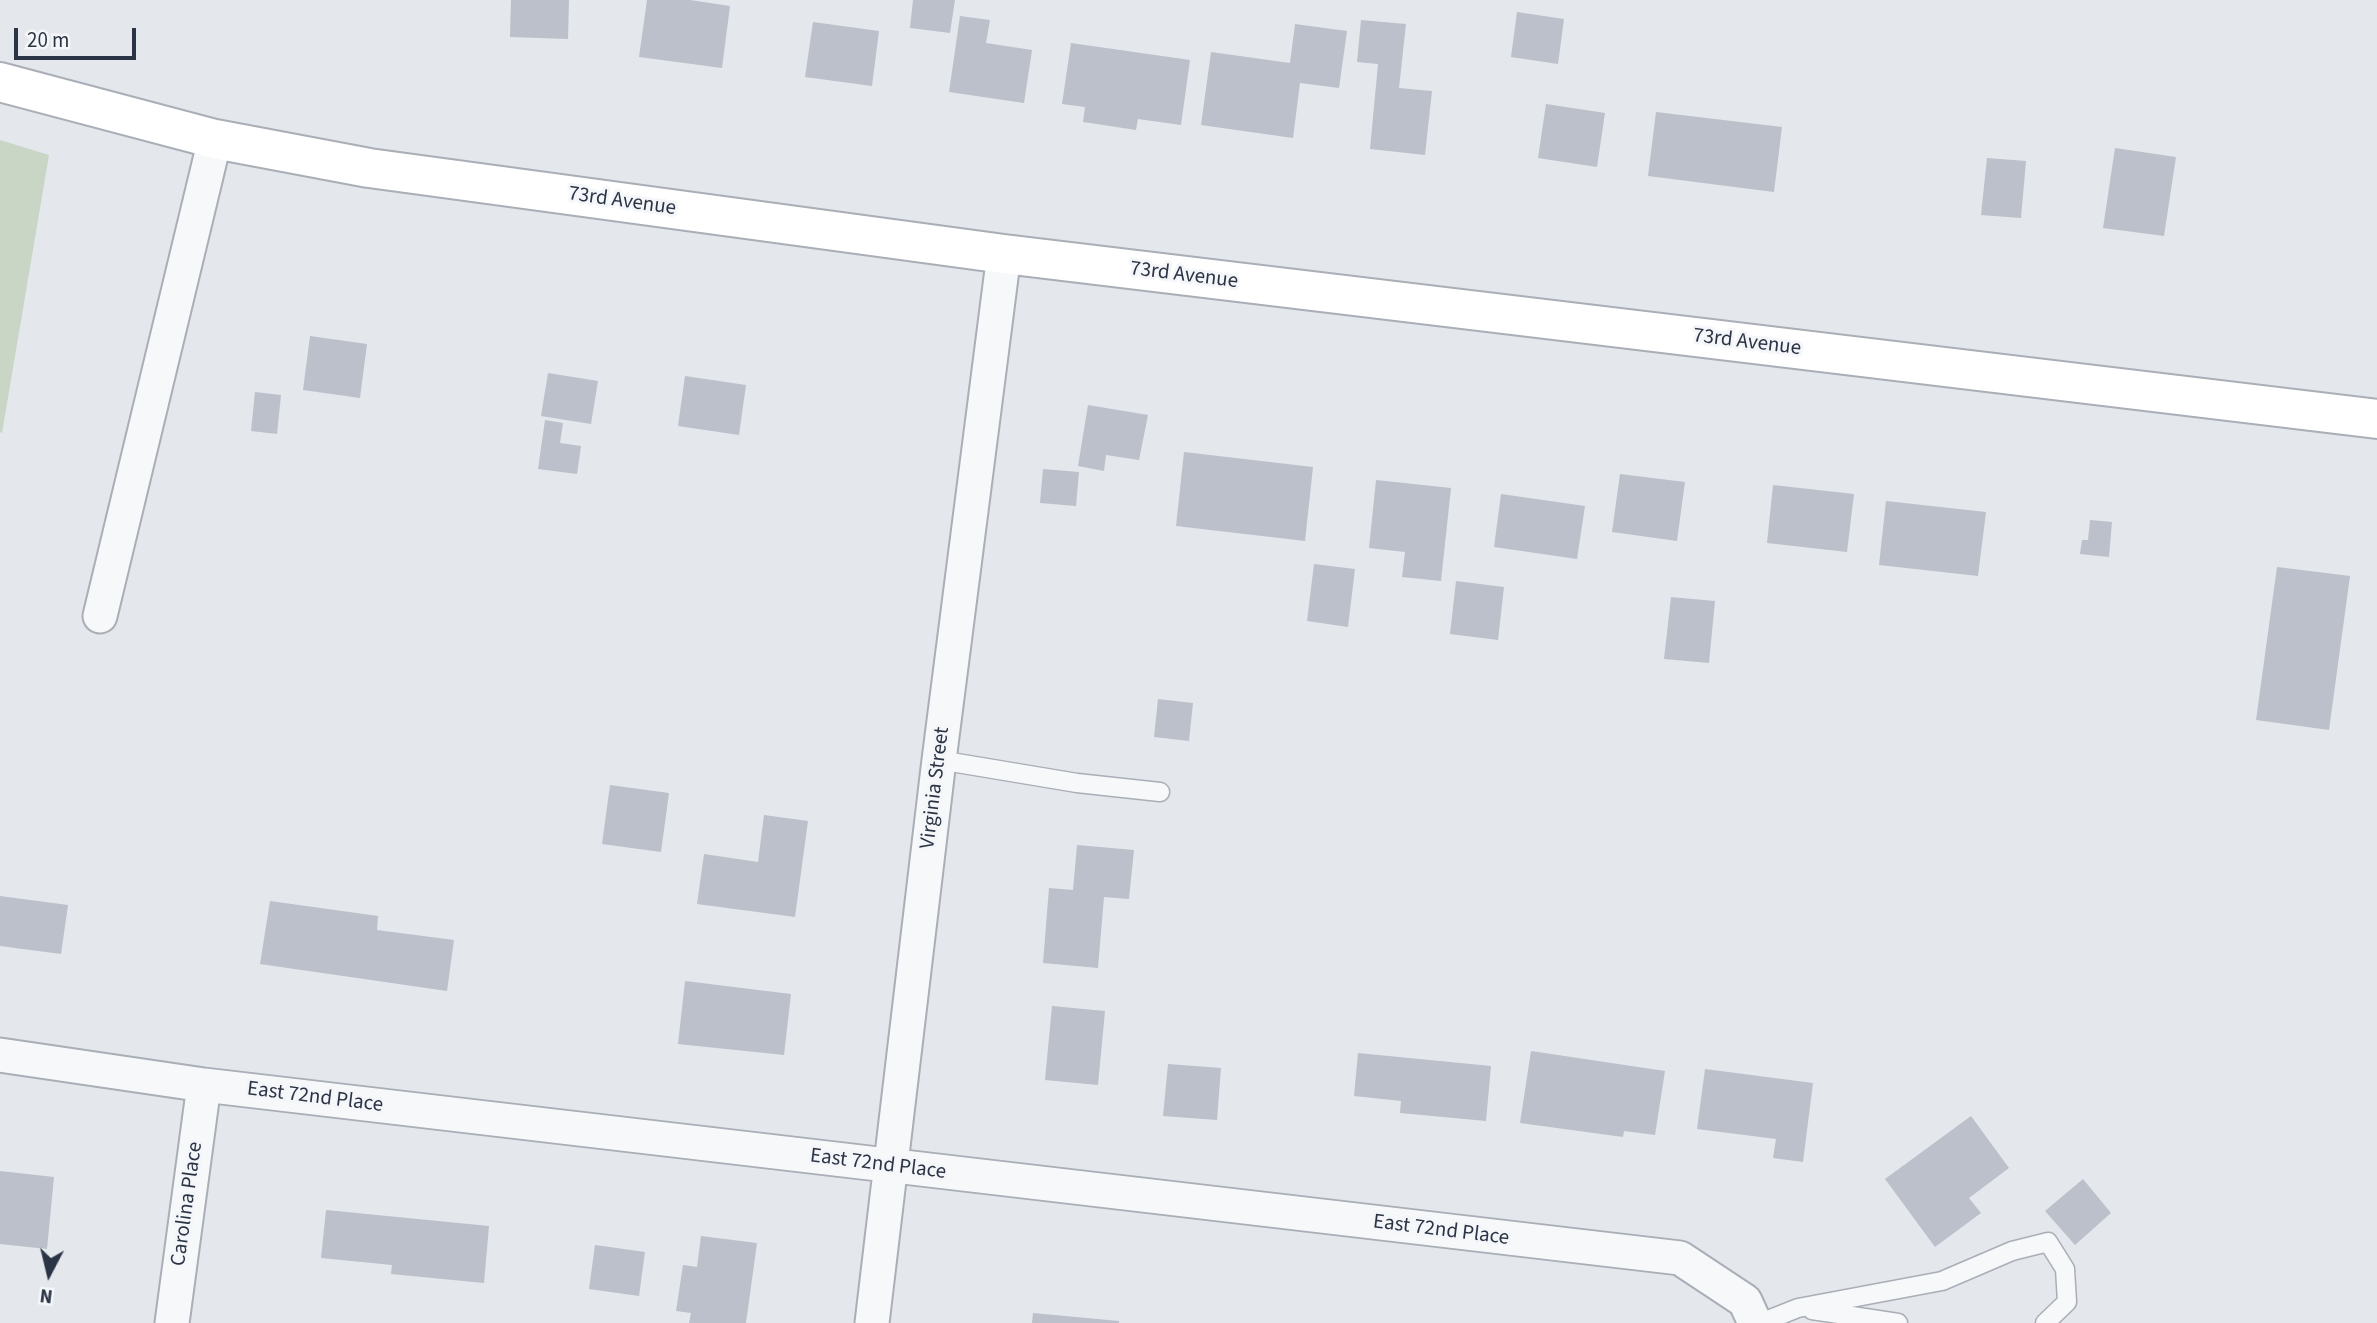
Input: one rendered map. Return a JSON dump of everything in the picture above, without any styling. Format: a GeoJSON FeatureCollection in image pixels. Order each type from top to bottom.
{"type":"FeatureCollection","features":[{"type":"Feature","properties":{"kind":"main road","name":"73rd Avenue"},"geometry":{"type":"LineString","coordinates":[[0,82],[215,139],[369,168],[1003,254],[2377,419]]}},
{"type":"Feature","properties":{"kind":"street"},"geometry":{"type":"LineString","coordinates":[[100,616],[215,139]]}},
{"type":"Feature","properties":{"kind":"street","name":"Virginia Street"},"geometry":{"type":"LineString","coordinates":[[872,1323],[1003,254]]}},
{"type":"Feature","properties":{"kind":"street","name":"East 72nd Place"},"geometry":{"type":"LineString","coordinates":[[0,1055],[204,1085],[1680,1258],[1753,1316]]}},
{"type":"Feature","properties":{"kind":"street","name":"Carolina Place"},"geometry":{"type":"LineString","coordinates":[[172,1323],[204,1085]]}},
{"type":"Feature","properties":{"kind":"lane"},"geometry":{"type":"LineString","coordinates":[[939,760],[1077,783],[1160,792]]}},
{"type":"Feature","properties":{"kind":"lane"},"geometry":{"type":"LineString","coordinates":[[1753,1316],[1942,1281],[2012,1251],[2048,1242],[2065,1269],[2067,1302],[2045,1323]]}},
{"type":"Feature","properties":{"kind":"lane"},"geometry":{"type":"LineString","coordinates":[[1798,1308],[1898,1323]]}},
{"type":"Feature","properties":{"kind":"green space"},"geometry":{"type":"Polygon","coordinates":[[[0,140],[49,155],[2,433],[0,432],[0,140]]]}},
{"type":"Feature","properties":{"kind":"building"},"geometry":{"type":"Polygon","coordinates":[[[511,0],[569,0],[568,39],[510,37],[511,0]]]}},
{"type":"Feature","properties":{"kind":"building"},"geometry":{"type":"Polygon","coordinates":[[[647,0],[690,0],[730,6],[722,68],[639,57],[647,0]]]}},
{"type":"Feature","properties":{"kind":"building"},"geometry":{"type":"Polygon","coordinates":[[[913,0],[955,0],[950,33],[910,28],[913,0]]]}},
{"type":"Feature","properties":{"kind":"building"},"geometry":{"type":"Polygon","coordinates":[[[1517,12],[1564,19],[1558,64],[1511,57],[1517,12]]]}},
{"type":"Feature","properties":{"kind":"building"},"geometry":{"type":"Polygon","coordinates":[[[960,16],[990,20],[986,43],[1032,50],[1024,103],[949,92],[960,16]]]}},
{"type":"Feature","properties":{"kind":"building"},"geometry":{"type":"Polygon","coordinates":[[[1361,20],[1406,24],[1399,88],[1432,91],[1425,155],[1370,149],[1378,64],[1357,62],[1361,20]]]}},
{"type":"Feature","properties":{"kind":"building"},"geometry":{"type":"Polygon","coordinates":[[[813,22],[879,31],[872,86],[805,77],[813,22]]]}},
{"type":"Feature","properties":{"kind":"building"},"geometry":{"type":"Polygon","coordinates":[[[1295,24],[1347,31],[1339,88],[1300,83],[1293,138],[1201,125],[1211,52],[1290,63],[1295,24]]]}},
{"type":"Feature","properties":{"kind":"building"},"geometry":{"type":"Polygon","coordinates":[[[1071,43],[1190,60],[1181,125],[1138,119],[1136,130],[1083,122],[1085,107],[1062,104],[1071,43]]]}},
{"type":"Feature","properties":{"kind":"building"},"geometry":{"type":"Polygon","coordinates":[[[1546,104],[1605,113],[1597,167],[1538,158],[1546,104]]]}},
{"type":"Feature","properties":{"kind":"building"},"geometry":{"type":"Polygon","coordinates":[[[1656,112],[1782,127],[1774,192],[1648,176],[1656,112]]]}},
{"type":"Feature","properties":{"kind":"building"},"geometry":{"type":"Polygon","coordinates":[[[2115,148],[2176,157],[2164,236],[2103,228],[2115,148]]]}},
{"type":"Feature","properties":{"kind":"building"},"geometry":{"type":"Polygon","coordinates":[[[1987,158],[2026,161],[2021,218],[1981,215],[1987,158]]]}},
{"type":"Feature","properties":{"kind":"building"},"geometry":{"type":"Polygon","coordinates":[[[310,336],[367,344],[360,398],[303,390],[310,336]]]}},
{"type":"Feature","properties":{"kind":"building"},"geometry":{"type":"Polygon","coordinates":[[[548,373],[598,381],[591,424],[541,416],[548,373]]]}},
{"type":"Feature","properties":{"kind":"building"},"geometry":{"type":"Polygon","coordinates":[[[685,376],[746,385],[739,435],[678,426],[685,376]]]}},
{"type":"Feature","properties":{"kind":"building"},"geometry":{"type":"Polygon","coordinates":[[[255,392],[281,395],[277,434],[251,431],[255,392]]]}},
{"type":"Feature","properties":{"kind":"building"},"geometry":{"type":"Polygon","coordinates":[[[1088,405],[1148,415],[1139,460],[1106,455],[1104,471],[1078,466],[1088,405]]]}},
{"type":"Feature","properties":{"kind":"building"},"geometry":{"type":"Polygon","coordinates":[[[545,420],[563,423],[560,443],[581,446],[577,474],[538,469],[545,420]]]}},
{"type":"Feature","properties":{"kind":"building"},"geometry":{"type":"Polygon","coordinates":[[[1184,452],[1313,467],[1305,541],[1176,526],[1184,452]]]}},
{"type":"Feature","properties":{"kind":"building"},"geometry":{"type":"Polygon","coordinates":[[[1043,469],[1079,472],[1076,506],[1040,503],[1043,469]]]}},
{"type":"Feature","properties":{"kind":"building"},"geometry":{"type":"Polygon","coordinates":[[[1620,474],[1685,482],[1677,541],[1612,532],[1620,474]]]}},
{"type":"Feature","properties":{"kind":"building"},"geometry":{"type":"Polygon","coordinates":[[[1376,480],[1451,488],[1441,581],[1402,577],[1405,552],[1369,548],[1376,480]]]}},
{"type":"Feature","properties":{"kind":"building"},"geometry":{"type":"Polygon","coordinates":[[[1773,485],[1854,494],[1847,552],[1767,543],[1773,485]]]}},
{"type":"Feature","properties":{"kind":"building"},"geometry":{"type":"Polygon","coordinates":[[[1501,494],[1585,506],[1577,559],[1494,547],[1501,494]]]}},
{"type":"Feature","properties":{"kind":"building"},"geometry":{"type":"Polygon","coordinates":[[[1886,501],[1986,512],[1978,576],[1879,565],[1886,501]]]}},
{"type":"Feature","properties":{"kind":"building"},"geometry":{"type":"Polygon","coordinates":[[[2090,520],[2112,522],[2109,557],[2080,554],[2082,540],[2088,540],[2090,520]]]}},
{"type":"Feature","properties":{"kind":"building"},"geometry":{"type":"Polygon","coordinates":[[[1314,564],[1355,569],[1348,627],[1307,621],[1314,564]]]}},
{"type":"Feature","properties":{"kind":"building"},"geometry":{"type":"Polygon","coordinates":[[[2277,567],[2350,576],[2329,730],[2256,720],[2277,567]]]}},
{"type":"Feature","properties":{"kind":"building"},"geometry":{"type":"Polygon","coordinates":[[[1456,581],[1504,587],[1498,640],[1450,634],[1456,581]]]}},
{"type":"Feature","properties":{"kind":"building"},"geometry":{"type":"Polygon","coordinates":[[[1671,597],[1715,601],[1709,663],[1664,659],[1671,597]]]}},
{"type":"Feature","properties":{"kind":"building"},"geometry":{"type":"Polygon","coordinates":[[[1158,699],[1193,703],[1189,741],[1154,737],[1158,699]]]}},
{"type":"Feature","properties":{"kind":"building"},"geometry":{"type":"Polygon","coordinates":[[[610,785],[669,793],[661,852],[602,844],[610,785]]]}},
{"type":"Feature","properties":{"kind":"building"},"geometry":{"type":"Polygon","coordinates":[[[764,815],[808,821],[795,917],[697,904],[704,854],[758,862],[764,815]]]}},
{"type":"Feature","properties":{"kind":"building"},"geometry":{"type":"Polygon","coordinates":[[[1077,845],[1134,850],[1129,899],[1104,897],[1098,968],[1043,963],[1049,888],[1073,890],[1077,845]]]}},
{"type":"Feature","properties":{"kind":"building"},"geometry":{"type":"Polygon","coordinates":[[[0,896],[68,905],[61,954],[0,946],[0,896]]]}},
{"type":"Feature","properties":{"kind":"building"},"geometry":{"type":"Polygon","coordinates":[[[270,901],[378,916],[377,930],[454,940],[447,991],[260,964],[270,901]]]}},
{"type":"Feature","properties":{"kind":"building"},"geometry":{"type":"Polygon","coordinates":[[[685,981],[791,994],[784,1055],[678,1044],[685,981]]]}},
{"type":"Feature","properties":{"kind":"building"},"geometry":{"type":"Polygon","coordinates":[[[1052,1006],[1105,1011],[1098,1085],[1045,1080],[1052,1006]]]}},
{"type":"Feature","properties":{"kind":"building"},"geometry":{"type":"Polygon","coordinates":[[[1531,1051],[1665,1071],[1655,1135],[1624,1131],[1623,1137],[1520,1123],[1531,1051]]]}},
{"type":"Feature","properties":{"kind":"building"},"geometry":{"type":"Polygon","coordinates":[[[1358,1053],[1491,1066],[1486,1121],[1400,1113],[1401,1101],[1354,1096],[1358,1053]]]}},
{"type":"Feature","properties":{"kind":"building"},"geometry":{"type":"Polygon","coordinates":[[[1168,1064],[1221,1068],[1217,1120],[1163,1116],[1168,1064]]]}},
{"type":"Feature","properties":{"kind":"building"},"geometry":{"type":"Polygon","coordinates":[[[1705,1069],[1813,1083],[1803,1162],[1773,1158],[1776,1139],[1697,1129],[1705,1069]]]}},
{"type":"Feature","properties":{"kind":"building"},"geometry":{"type":"Polygon","coordinates":[[[1971,1116],[2009,1168],[1969,1198],[1981,1213],[1935,1247],[1885,1179],[1971,1116]]]}},
{"type":"Feature","properties":{"kind":"building"},"geometry":{"type":"Polygon","coordinates":[[[0,1171],[54,1177],[47,1249],[0,1244],[0,1171]]]}},
{"type":"Feature","properties":{"kind":"building"},"geometry":{"type":"Polygon","coordinates":[[[2083,1179],[2111,1213],[2075,1245],[2045,1211],[2083,1179]]]}},
{"type":"Feature","properties":{"kind":"building"},"geometry":{"type":"Polygon","coordinates":[[[326,1210],[489,1226],[484,1283],[391,1274],[392,1265],[321,1258],[326,1210]]]}},
{"type":"Feature","properties":{"kind":"building"},"geometry":{"type":"Polygon","coordinates":[[[701,1236],[757,1243],[746,1323],[689,1323],[691,1313],[676,1311],[683,1265],[697,1267],[701,1236]]]}},
{"type":"Feature","properties":{"kind":"building"},"geometry":{"type":"Polygon","coordinates":[[[595,1245],[645,1252],[639,1296],[589,1289],[595,1245]]]}},
{"type":"Feature","properties":{"kind":"building"},"geometry":{"type":"Polygon","coordinates":[[[1033,1313],[1119,1321],[1119,1323],[1032,1323],[1033,1313]]]}}]}
